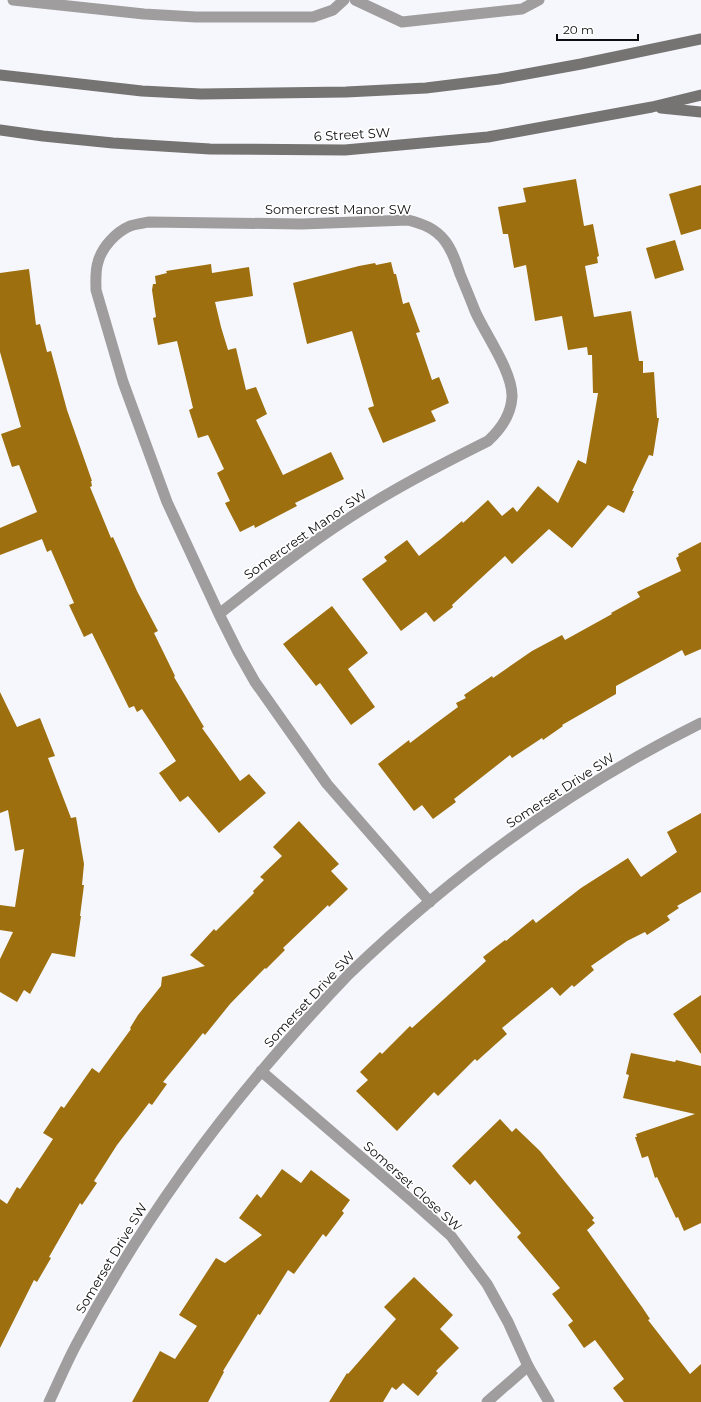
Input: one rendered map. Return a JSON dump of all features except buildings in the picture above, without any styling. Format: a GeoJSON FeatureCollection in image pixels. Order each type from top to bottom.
{"type":"FeatureCollection","features":[{"type":"Feature","properties":{"kind":"main road"},"geometry":{"type":"LineString","coordinates":[[0,75],[142,90],[201,94],[346,92],[426,88],[589,63],[701,39]]}},
{"type":"Feature","properties":{"kind":"main road","name":"6 Street SW"},"geometry":{"type":"LineString","coordinates":[[0,130],[113,143],[210,149],[345,150],[488,137],[652,107],[701,95]]}},
{"type":"Feature","properties":{"kind":"main road"},"geometry":{"type":"LineString","coordinates":[[652,107],[701,112]]}},
{"type":"Feature","properties":{"kind":"street"},"geometry":{"type":"LineString","coordinates":[[13,0],[136,13],[196,17],[313,17],[333,10],[344,0]]}},
{"type":"Feature","properties":{"kind":"street"},"geometry":{"type":"LineString","coordinates":[[355,0],[402,22],[522,9],[539,0]]}},
{"type":"Feature","properties":{"kind":"street","name":"Somercrest Manor SW"},"geometry":{"type":"LineString","coordinates":[[219,614],[273,572],[348,518],[406,483],[488,441],[498,432],[505,420],[512,396],[510,381],[476,313],[452,252],[445,241],[432,228],[408,220],[302,224],[149,222],[131,226],[117,233],[105,248],[98,262],[96,277],[96,290],[123,382],[167,502],[219,614],[238,652],[255,682],[327,784],[430,902]]}},
{"type":"Feature","properties":{"kind":"street","name":"Somerset Drive SW"},"geometry":{"type":"LineString","coordinates":[[49,1402],[75,1347],[103,1296],[177,1178],[261,1071],[349,975],[430,902],[500,846],[604,776],[701,723]]}},
{"type":"Feature","properties":{"kind":"street","name":"Somerset Close SW"},"geometry":{"type":"LineString","coordinates":[[261,1071],[451,1236],[487,1284],[508,1322],[528,1366],[549,1402]]}},
{"type":"Feature","properties":{"kind":"street"},"geometry":{"type":"LineString","coordinates":[[487,1402],[528,1366]]}}]}
